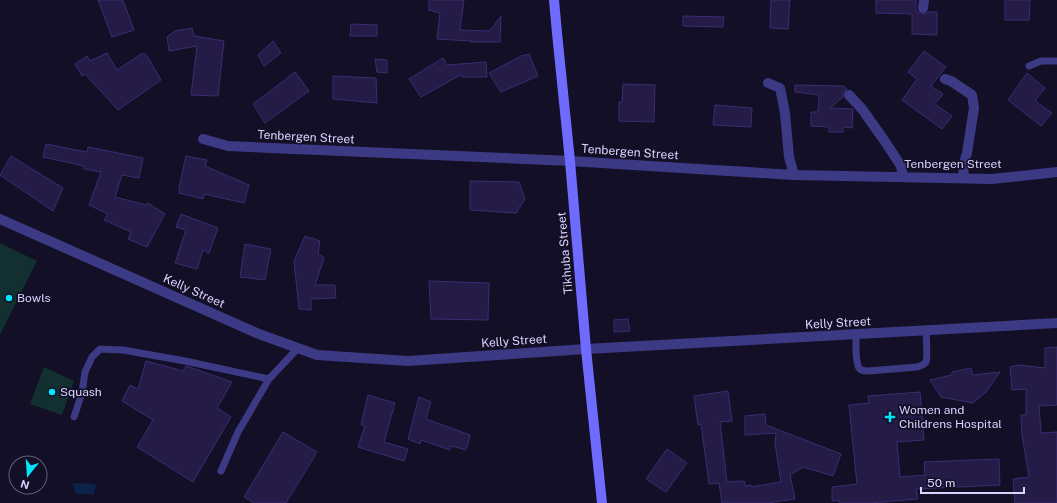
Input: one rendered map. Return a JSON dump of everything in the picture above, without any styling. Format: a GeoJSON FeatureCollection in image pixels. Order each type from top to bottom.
{"type":"FeatureCollection","features":[{"type":"Feature","properties":{"kind":"street","name":"Tikhuba Street"},"geometry":{"type":"LineString","coordinates":[[554,0],[556,33],[570,161],[586,349],[602,503]]}},
{"type":"Feature","properties":{"kind":"street"},"geometry":{"type":"LineString","coordinates":[[944,79],[951,81],[972,95],[974,108],[964,166],[964,178]]}},
{"type":"Feature","properties":{"kind":"street"},"geometry":{"type":"LineString","coordinates":[[768,83],[780,88],[785,113],[789,157],[794,175]]}},
{"type":"Feature","properties":{"kind":"street"},"geometry":{"type":"LineString","coordinates":[[849,95],[862,109],[884,140],[901,166],[903,177]]}},
{"type":"Feature","properties":{"kind":"street","name":"Tenbergen Street"},"geometry":{"type":"LineString","coordinates":[[203,138],[228,146],[570,161],[794,175],[992,179],[1057,172]]}},
{"type":"Feature","properties":{"kind":"street","name":"Kelly Street"},"geometry":{"type":"LineString","coordinates":[[0,219],[259,334],[317,355],[408,360],[1057,323]]}},
{"type":"Feature","properties":{"kind":"lane"},"geometry":{"type":"LineString","coordinates":[[1029,66],[1041,61],[1057,61]]}},
{"type":"Feature","properties":{"kind":"lane"},"geometry":{"type":"LineString","coordinates":[[856,335],[857,362],[859,368],[863,371],[868,371],[917,368],[921,366],[925,363],[927,358],[926,331]]}},
{"type":"Feature","properties":{"kind":"lane"},"geometry":{"type":"LineString","coordinates":[[221,471],[238,432],[269,379],[298,348]]}},
{"type":"Feature","properties":{"kind":"lane"},"geometry":{"type":"LineString","coordinates":[[74,417],[82,393],[85,372],[92,357],[100,349],[124,350],[269,379]]}},
{"type":"Feature","properties":{"kind":"green space","name":"Bowls"},"geometry":{"type":"Polygon","coordinates":[[[0,243],[37,261],[0,335],[0,243]]]}},
{"type":"Feature","properties":{"kind":"green space","name":"Squash"},"geometry":{"type":"Polygon","coordinates":[[[44,367],[74,381],[62,415],[30,404],[44,367]]]}},
{"type":"Feature","properties":{"kind":"water"},"geometry":{"type":"Polygon","coordinates":[[[72,483],[96,484],[94,494],[76,494],[72,483]]]}},
{"type":"Feature","properties":{"kind":"building"},"geometry":{"type":"Polygon","coordinates":[[[98,0],[123,0],[134,30],[112,37],[98,0]]]}},
{"type":"Feature","properties":{"kind":"building"},"geometry":{"type":"Polygon","coordinates":[[[429,0],[464,0],[460,30],[490,31],[501,16],[500,42],[471,42],[472,41],[437,39],[440,13],[429,10],[429,0]]]}},
{"type":"Feature","properties":{"kind":"building"},"geometry":{"type":"Polygon","coordinates":[[[771,0],[790,0],[788,29],[770,28],[771,0]]]}},
{"type":"Feature","properties":{"kind":"building"},"geometry":{"type":"Polygon","coordinates":[[[876,0],[916,0],[916,12],[923,14],[928,12],[937,12],[937,35],[912,34],[912,14],[876,13],[876,0]]]}},
{"type":"Feature","properties":{"kind":"building"},"geometry":{"type":"Polygon","coordinates":[[[1005,0],[1030,0],[1029,20],[1005,20],[1005,0]]]}},
{"type":"Feature","properties":{"kind":"building"},"geometry":{"type":"Polygon","coordinates":[[[683,16],[724,17],[723,27],[683,26],[683,16]]]}},
{"type":"Feature","properties":{"kind":"building"},"geometry":{"type":"Polygon","coordinates":[[[351,24],[377,25],[377,36],[350,36],[351,24]]]}},
{"type":"Feature","properties":{"kind":"building"},"geometry":{"type":"Polygon","coordinates":[[[192,28],[194,36],[224,41],[218,96],[191,95],[197,46],[169,51],[167,37],[175,31],[192,28]]]}},
{"type":"Feature","properties":{"kind":"building"},"geometry":{"type":"Polygon","coordinates":[[[273,41],[281,53],[264,66],[258,55],[273,41]]]}},
{"type":"Feature","properties":{"kind":"building"},"geometry":{"type":"Polygon","coordinates":[[[924,51],[946,67],[931,86],[943,94],[935,104],[952,116],[942,129],[902,100],[917,79],[908,72],[924,51]]]}},
{"type":"Feature","properties":{"kind":"building"},"geometry":{"type":"Polygon","coordinates":[[[107,53],[117,70],[141,54],[146,54],[161,80],[118,110],[85,74],[82,76],[75,64],[87,56],[90,61],[107,53]]]}},
{"type":"Feature","properties":{"kind":"building"},"geometry":{"type":"Polygon","coordinates":[[[529,54],[538,76],[501,92],[489,73],[521,56],[529,54]]]}},
{"type":"Feature","properties":{"kind":"building"},"geometry":{"type":"Polygon","coordinates":[[[443,58],[447,65],[486,62],[487,77],[462,77],[462,74],[421,97],[409,79],[443,58]]]}},
{"type":"Feature","properties":{"kind":"building"},"geometry":{"type":"Polygon","coordinates":[[[375,59],[387,60],[387,73],[377,72],[375,59]]]}},
{"type":"Feature","properties":{"kind":"building"},"geometry":{"type":"Polygon","coordinates":[[[295,72],[309,91],[265,123],[253,104],[295,72]]]}},
{"type":"Feature","properties":{"kind":"building"},"geometry":{"type":"Polygon","coordinates":[[[1027,73],[1045,88],[1035,101],[1052,113],[1041,126],[1008,100],[1027,73]]]}},
{"type":"Feature","properties":{"kind":"building"},"geometry":{"type":"Polygon","coordinates":[[[333,76],[376,78],[377,103],[333,99],[333,76]]]}},
{"type":"Feature","properties":{"kind":"building"},"geometry":{"type":"Polygon","coordinates":[[[623,84],[655,85],[654,122],[619,121],[619,102],[622,102],[623,84]]]}},
{"type":"Feature","properties":{"kind":"building"},"geometry":{"type":"Polygon","coordinates":[[[795,85],[843,86],[847,89],[843,93],[843,97],[830,108],[853,109],[852,128],[843,127],[843,132],[829,132],[829,127],[811,126],[811,112],[818,112],[819,95],[795,92],[795,85]]]}},
{"type":"Feature","properties":{"kind":"building"},"geometry":{"type":"Polygon","coordinates":[[[715,105],[752,108],[751,127],[713,125],[715,105]]]}},
{"type":"Feature","properties":{"kind":"building"},"geometry":{"type":"Polygon","coordinates":[[[46,144],[87,152],[88,147],[143,158],[139,178],[122,175],[115,197],[146,205],[148,203],[165,214],[147,247],[128,239],[131,232],[104,220],[108,214],[89,205],[101,172],[84,169],[84,166],[43,157],[46,144]]]}},
{"type":"Feature","properties":{"kind":"building"},"geometry":{"type":"Polygon","coordinates":[[[11,156],[63,188],[53,211],[0,175],[11,156]]]}},
{"type":"Feature","properties":{"kind":"building"},"geometry":{"type":"Polygon","coordinates":[[[186,156],[207,160],[205,166],[249,185],[244,203],[204,194],[203,199],[179,193],[186,156]]]}},
{"type":"Feature","properties":{"kind":"building"},"geometry":{"type":"Polygon","coordinates":[[[470,181],[519,182],[525,199],[516,213],[470,210],[470,181]]]}},
{"type":"Feature","properties":{"kind":"building"},"geometry":{"type":"Polygon","coordinates":[[[181,214],[218,228],[209,253],[203,250],[197,269],[175,263],[186,230],[176,227],[181,214]]]}},
{"type":"Feature","properties":{"kind":"building"},"geometry":{"type":"Polygon","coordinates":[[[305,236],[320,241],[318,253],[324,258],[315,285],[335,285],[336,298],[311,299],[311,310],[299,309],[294,261],[305,236]]]}},
{"type":"Feature","properties":{"kind":"building"},"geometry":{"type":"Polygon","coordinates":[[[245,244],[271,249],[265,280],[240,277],[245,244]]]}},
{"type":"Feature","properties":{"kind":"building"},"geometry":{"type":"Polygon","coordinates":[[[429,281],[489,283],[488,320],[431,319],[429,281]]]}},
{"type":"Feature","properties":{"kind":"building"},"geometry":{"type":"Polygon","coordinates":[[[628,319],[630,331],[614,332],[614,320],[628,319]]]}},
{"type":"Feature","properties":{"kind":"building"},"geometry":{"type":"Polygon","coordinates":[[[1057,347],[1057,405],[1039,406],[1041,433],[1057,432],[1057,503],[1015,503],[1013,479],[1029,477],[1022,435],[1021,415],[1026,415],[1026,389],[1012,390],[1010,367],[1019,365],[1045,368],[1045,348],[1057,347]]]}},
{"type":"Feature","properties":{"kind":"building"},"geometry":{"type":"Polygon","coordinates":[[[146,361],[183,371],[186,366],[232,382],[217,408],[231,417],[193,482],[137,447],[153,420],[122,401],[130,385],[138,389],[146,361]]]}},
{"type":"Feature","properties":{"kind":"building"},"geometry":{"type":"Polygon","coordinates":[[[971,368],[973,375],[1000,372],[986,392],[973,403],[941,397],[930,380],[952,375],[952,372],[971,368]]]}},
{"type":"Feature","properties":{"kind":"building"},"geometry":{"type":"Polygon","coordinates":[[[728,391],[732,421],[720,422],[727,482],[744,481],[745,486],[751,485],[751,487],[781,482],[775,444],[776,433],[745,435],[745,416],[765,414],[766,425],[841,454],[833,476],[803,467],[790,475],[795,499],[767,503],[722,503],[719,483],[709,484],[701,424],[698,425],[694,396],[728,391]]]}},
{"type":"Feature","properties":{"kind":"building"},"geometry":{"type":"Polygon","coordinates":[[[920,392],[924,440],[897,442],[900,477],[925,475],[924,462],[999,459],[1000,485],[916,489],[918,499],[870,503],[839,503],[839,500],[832,501],[832,487],[857,484],[849,405],[869,403],[868,396],[920,392]]]}},
{"type":"Feature","properties":{"kind":"building"},"geometry":{"type":"Polygon","coordinates":[[[368,395],[395,403],[384,442],[408,449],[404,461],[358,447],[365,426],[361,425],[368,395]]]}},
{"type":"Feature","properties":{"kind":"building"},"geometry":{"type":"Polygon","coordinates":[[[419,397],[431,402],[426,419],[470,435],[466,450],[452,446],[450,450],[421,440],[420,444],[408,439],[419,397]]]}},
{"type":"Feature","properties":{"kind":"building"},"geometry":{"type":"Polygon","coordinates":[[[283,432],[317,452],[286,503],[254,503],[244,497],[283,432]]]}},
{"type":"Feature","properties":{"kind":"building"},"geometry":{"type":"Polygon","coordinates":[[[667,449],[687,463],[666,492],[646,479],[667,449]]]}},
{"type":"Feature","properties":{"kind":"place","name":"Bowls"},"geometry":{"type":"Point","coordinates":[9,298]}},
{"type":"Feature","properties":{"kind":"place","name":"Squash"},"geometry":{"type":"Point","coordinates":[52,392]}},
{"type":"Feature","properties":{"kind":"place","name":"Women and Childrens Hospital"},"geometry":{"type":"Point","coordinates":[890,417]}}]}
